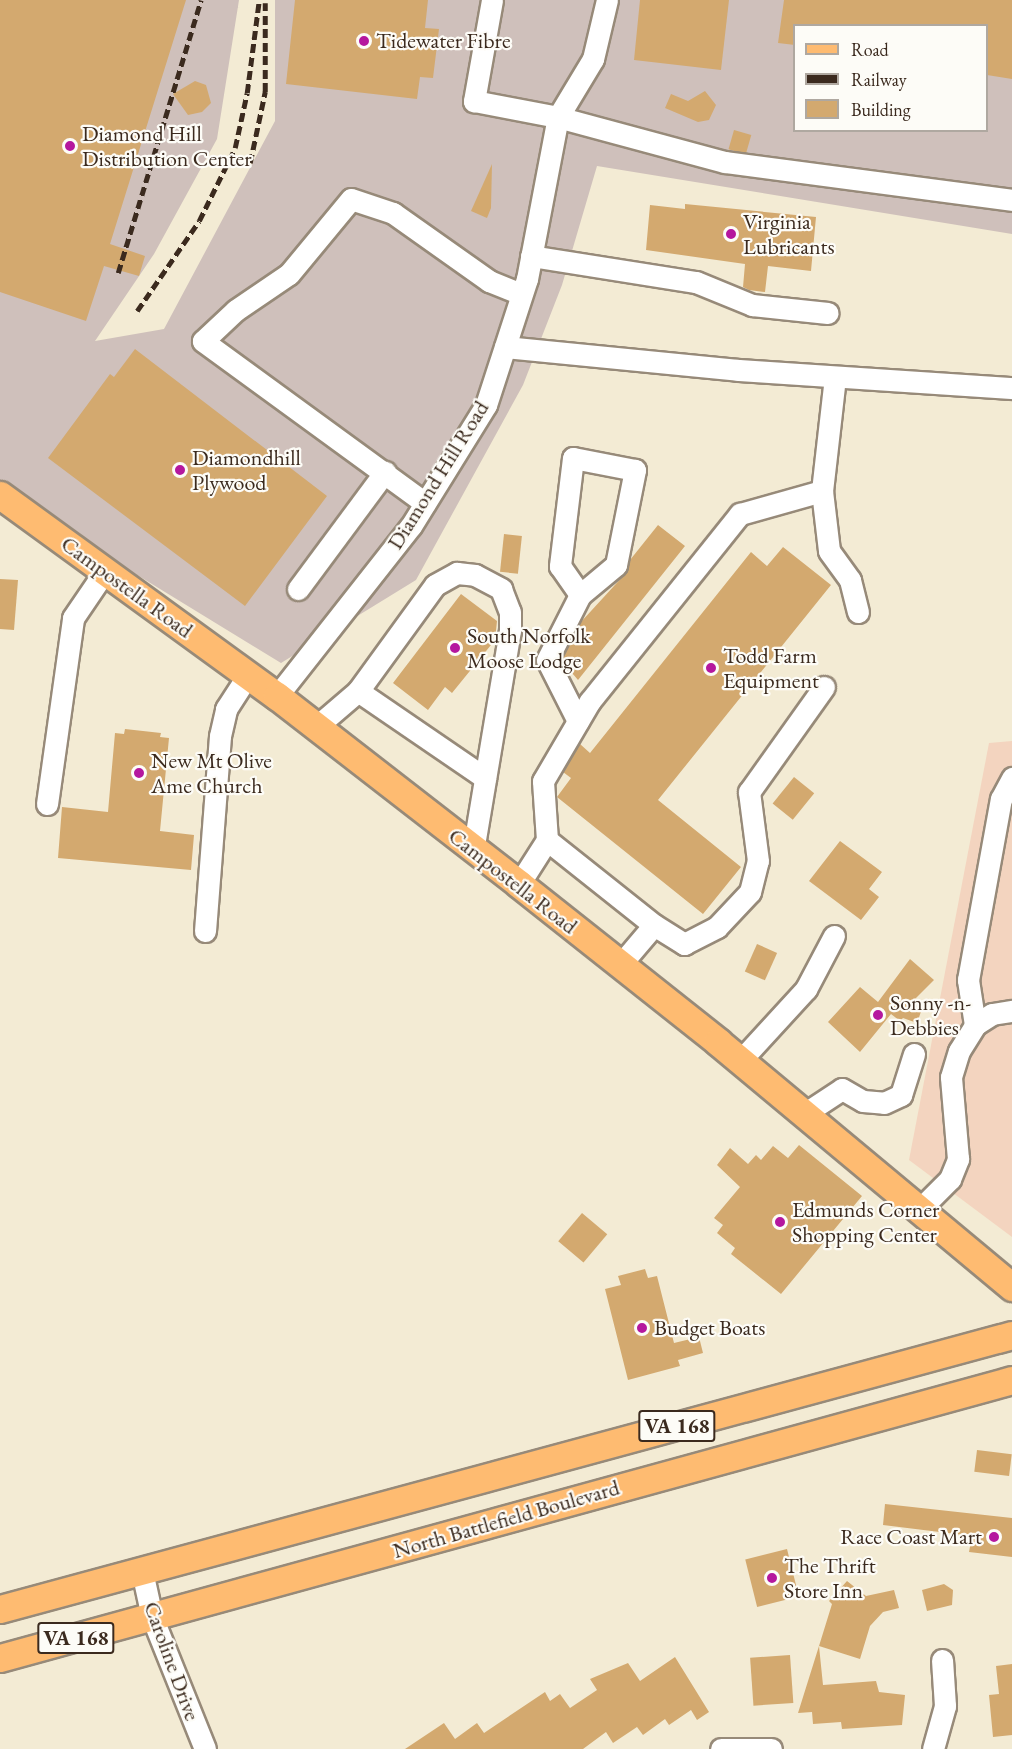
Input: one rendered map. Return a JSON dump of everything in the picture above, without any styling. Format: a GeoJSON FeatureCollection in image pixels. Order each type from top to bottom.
{"type":"FeatureCollection","features":[{"type":"Feature","properties":{"kind":"main road","name":"Campostella Road"},"geometry":{"type":"LineString","coordinates":[[0,495],[277,696],[519,884],[740,1060],[1012,1287]]}},
{"type":"Feature","properties":{"kind":"main road","name":"North Battlefield Boulevard"},"geometry":{"type":"LineString","coordinates":[[0,1609],[1012,1335]]}},
{"type":"Feature","properties":{"kind":"main road","name":"North Battlefield Boulevard"},"geometry":{"type":"LineString","coordinates":[[0,1658],[1012,1380]]}},
{"type":"Feature","properties":{"kind":"street"},"geometry":{"type":"LineString","coordinates":[[492,0],[474,101],[558,117],[725,162],[1012,200]]}},
{"type":"Feature","properties":{"kind":"street"},"geometry":{"type":"LineString","coordinates":[[558,117],[593,59],[607,0]]}},
{"type":"Feature","properties":{"kind":"street","name":"Diamond Hill Road"},"geometry":{"type":"LineString","coordinates":[[277,696],[425,502],[486,405],[522,294],[558,117]]}},
{"type":"Feature","properties":{"kind":"street"},"geometry":{"type":"LineString","coordinates":[[425,502],[203,341],[236,310],[289,274],[351,199],[393,213],[489,281],[522,294]]}},
{"type":"Feature","properties":{"kind":"street"},"geometry":{"type":"LineString","coordinates":[[531,256],[696,282],[752,305],[828,314]]}},
{"type":"Feature","properties":{"kind":"street"},"geometry":{"type":"LineString","coordinates":[[505,346],[835,377],[1012,388]]}},
{"type":"Feature","properties":{"kind":"street"},"geometry":{"type":"LineString","coordinates":[[835,377],[822,491],[829,551],[850,580],[858,612]]}},
{"type":"Feature","properties":{"kind":"street"},"geometry":{"type":"LineString","coordinates":[[578,721],[547,660],[580,595],[616,565],[635,470],[573,458],[560,566],[580,595]]}},
{"type":"Feature","properties":{"kind":"street"},"geometry":{"type":"LineString","coordinates":[[298,589],[385,472]]}},
{"type":"Feature","properties":{"kind":"street"},"geometry":{"type":"LineString","coordinates":[[519,884],[547,840],[543,781],[590,701],[740,514],[822,491]]}},
{"type":"Feature","properties":{"kind":"street"},"geometry":{"type":"LineString","coordinates":[[47,804],[73,618],[105,571]]}},
{"type":"Feature","properties":{"kind":"street"},"geometry":{"type":"LineString","coordinates":[[316,727],[357,691],[435,585],[457,573],[475,574],[501,589],[510,612],[510,630],[473,850]]}},
{"type":"Feature","properties":{"kind":"street"},"geometry":{"type":"LineString","coordinates":[[205,931],[220,736],[226,709],[248,675]]}},
{"type":"Feature","properties":{"kind":"street"},"geometry":{"type":"LineString","coordinates":[[547,840],[654,924],[684,944],[717,927],[750,892],[758,861],[749,792],[824,687]]}},
{"type":"Feature","properties":{"kind":"street"},"geometry":{"type":"LineString","coordinates":[[357,691],[485,778]]}},
{"type":"Feature","properties":{"kind":"street"},"geometry":{"type":"LineString","coordinates":[[975,1025],[968,980],[1001,799],[1012,778]]}},
{"type":"Feature","properties":{"kind":"street"},"geometry":{"type":"LineString","coordinates":[[620,965],[654,924]]}},
{"type":"Feature","properties":{"kind":"street"},"geometry":{"type":"LineString","coordinates":[[740,1060],[806,989],[834,936]]}},
{"type":"Feature","properties":{"kind":"street"},"geometry":{"type":"LineString","coordinates":[[919,1210],[950,1179],[958,1159],[951,1077],[959,1051],[975,1025],[992,1014],[1012,1011]]}},
{"type":"Feature","properties":{"kind":"street"},"geometry":{"type":"LineString","coordinates":[[804,1114],[842,1089],[863,1101],[884,1103],[901,1095],[914,1054]]}},
{"type":"Feature","properties":{"kind":"street","name":"Caroline Drive"},"geometry":{"type":"LineString","coordinates":[[142,1571],[152,1617],[205,1749]]}},
{"type":"Feature","properties":{"kind":"street"},"geometry":{"type":"LineString","coordinates":[[933,1749],[945,1706],[942,1660]]}},
{"type":"Feature","properties":{"kind":"street"},"geometry":{"type":"LineString","coordinates":[[721,1749],[771,1749]]}},
{"type":"Feature","properties":{"kind":"shaded area"},"geometry":{"type":"Polygon","coordinates":[[[0,0],[239,0],[217,139],[154,254],[95,341],[164,329],[275,121],[275,0],[1012,0],[1012,234],[597,166],[562,285],[523,385],[416,580],[281,663],[0,491],[0,0]]]}},
{"type":"Feature","properties":{"kind":"shaded area"},"geometry":{"type":"Polygon","coordinates":[[[1012,741],[1012,1237],[909,1160],[989,743],[1012,741]]]}},
{"type":"Feature","properties":{"kind":"building","name":"Diamond Hill Distribution Center"},"geometry":{"type":"Polygon","coordinates":[[[0,0],[186,0],[110,244],[145,256],[139,276],[104,266],[86,321],[0,292],[0,0]]]}},
{"type":"Feature","properties":{"kind":"building","name":"Tidewater Fibre"},"geometry":{"type":"Polygon","coordinates":[[[295,0],[428,0],[425,28],[439,29],[433,78],[420,77],[417,99],[286,84],[295,0]]]}},
{"type":"Feature","properties":{"kind":"building"},"geometry":{"type":"Polygon","coordinates":[[[640,0],[729,0],[721,70],[634,60],[640,0]]]}},
{"type":"Feature","properties":{"kind":"building"},"geometry":{"type":"Polygon","coordinates":[[[784,0],[1012,0],[1012,79],[988,75],[988,24],[793,24],[793,45],[778,43],[784,0]]]}},
{"type":"Feature","properties":{"kind":"building"},"geometry":{"type":"Polygon","coordinates":[[[195,81],[206,85],[211,103],[202,112],[188,115],[173,94],[195,81]]]}},
{"type":"Feature","properties":{"kind":"building"},"geometry":{"type":"Polygon","coordinates":[[[705,91],[716,105],[709,120],[698,122],[665,108],[671,94],[688,101],[705,91]]]}},
{"type":"Feature","properties":{"kind":"building"},"geometry":{"type":"Polygon","coordinates":[[[734,130],[751,135],[746,154],[728,149],[734,130]]]}},
{"type":"Feature","properties":{"kind":"building"},"geometry":{"type":"Polygon","coordinates":[[[492,164],[491,208],[487,218],[471,211],[492,164]]]}},
{"type":"Feature","properties":{"kind":"building","name":"Virginia Lubricants"},"geometry":{"type":"Polygon","coordinates":[[[685,204],[816,217],[811,271],[768,266],[765,292],[749,290],[743,287],[745,264],[646,250],[650,205],[685,209],[685,204]]]}},
{"type":"Feature","properties":{"kind":"building","name":"Diamondhill Plywood"},"geometry":{"type":"Polygon","coordinates":[[[135,349],[327,496],[245,606],[48,458],[110,374],[114,377],[135,349]]]}},
{"type":"Feature","properties":{"kind":"building"},"geometry":{"type":"Polygon","coordinates":[[[658,525],[685,546],[578,680],[561,660],[580,623],[625,574],[630,560],[658,525]]]}},
{"type":"Feature","properties":{"kind":"building"},"geometry":{"type":"Polygon","coordinates":[[[504,534],[522,536],[518,574],[500,572],[504,534]]]}},
{"type":"Feature","properties":{"kind":"building","name":"Todd Farm Equipment"},"geometry":{"type":"Polygon","coordinates":[[[783,547],[831,585],[658,800],[741,867],[703,914],[557,797],[571,778],[563,772],[580,744],[590,753],[751,552],[767,566],[783,547]]]}},
{"type":"Feature","properties":{"kind":"building"},"geometry":{"type":"Polygon","coordinates":[[[0,579],[18,580],[14,630],[0,629],[0,579]]]}},
{"type":"Feature","properties":{"kind":"building","name":"South Norfolk Moose Lodge"},"geometry":{"type":"Polygon","coordinates":[[[461,594],[497,621],[495,640],[452,693],[445,687],[428,710],[393,683],[461,594]]]}},
{"type":"Feature","properties":{"kind":"building","name":"New Mt Olive Ame Church"},"geometry":{"type":"Polygon","coordinates":[[[125,729],[161,733],[160,737],[169,738],[160,831],[194,835],[191,870],[58,858],[62,807],[108,812],[115,733],[124,734],[125,729]]]}},
{"type":"Feature","properties":{"kind":"building"},"geometry":{"type":"Polygon","coordinates":[[[794,777],[814,793],[793,820],[773,803],[794,777]]]}},
{"type":"Feature","properties":{"kind":"building"},"geometry":{"type":"Polygon","coordinates":[[[840,841],[882,872],[869,889],[879,897],[861,920],[809,881],[840,841]]]}},
{"type":"Feature","properties":{"kind":"building"},"geometry":{"type":"Polygon","coordinates":[[[757,944],[777,953],[765,980],[745,971],[757,944]]]}},
{"type":"Feature","properties":{"kind":"building"},"geometry":{"type":"Polygon","coordinates":[[[910,959],[934,980],[912,1002],[923,1006],[917,1023],[903,1018],[900,1021],[891,1014],[860,1052],[828,1022],[860,987],[878,1002],[910,959]]]}},
{"type":"Feature","properties":{"kind":"building","name":"Edmunds Corner Shopping Center"},"geometry":{"type":"Polygon","coordinates":[[[799,1145],[862,1196],[781,1294],[731,1254],[735,1248],[717,1233],[723,1225],[714,1218],[740,1187],[717,1165],[730,1148],[748,1164],[756,1155],[761,1160],[773,1146],[788,1158],[799,1145]]]}},
{"type":"Feature","properties":{"kind":"building"},"geometry":{"type":"Polygon","coordinates":[[[582,1213],[607,1234],[583,1263],[558,1241],[582,1213]]]}},
{"type":"Feature","properties":{"kind":"building","name":"Budget Boats"},"geometry":{"type":"Polygon","coordinates":[[[645,1269],[648,1278],[657,1276],[674,1343],[699,1337],[703,1353],[678,1360],[680,1366],[628,1380],[605,1289],[621,1285],[618,1276],[645,1269]]]}},
{"type":"Feature","properties":{"kind":"building"},"geometry":{"type":"Polygon","coordinates":[[[977,1450],[1012,1454],[1009,1476],[974,1472],[977,1450]]]}},
{"type":"Feature","properties":{"kind":"building"},"geometry":{"type":"Polygon","coordinates":[[[885,1504],[1012,1518],[1012,1557],[969,1552],[972,1536],[883,1525],[885,1504]]]}},
{"type":"Feature","properties":{"kind":"building","name":"The Thrift Store Inn"},"geometry":{"type":"Polygon","coordinates":[[[787,1549],[799,1597],[757,1607],[745,1559],[787,1549]]]}},
{"type":"Feature","properties":{"kind":"building"},"geometry":{"type":"Polygon","coordinates":[[[847,1581],[866,1596],[894,1590],[899,1608],[883,1612],[870,1626],[860,1659],[819,1646],[832,1604],[829,1601],[847,1581]]]}},
{"type":"Feature","properties":{"kind":"building"},"geometry":{"type":"Polygon","coordinates":[[[944,1584],[953,1590],[952,1605],[927,1611],[922,1590],[944,1584]]]}},
{"type":"Feature","properties":{"kind":"building"},"geometry":{"type":"Polygon","coordinates":[[[819,1646],[823,1685],[876,1681],[879,1692],[905,1695],[902,1725],[842,1729],[841,1722],[813,1724],[812,1712],[798,1713],[819,1646]]]}},
{"type":"Feature","properties":{"kind":"building"},"geometry":{"type":"Polygon","coordinates":[[[790,1655],[793,1703],[753,1706],[750,1658],[790,1655]]]}},
{"type":"Feature","properties":{"kind":"building"},"geometry":{"type":"Polygon","coordinates":[[[675,1657],[709,1712],[697,1720],[691,1710],[669,1725],[665,1719],[643,1735],[637,1727],[613,1743],[606,1732],[583,1749],[405,1749],[444,1723],[455,1739],[477,1723],[484,1733],[545,1692],[550,1701],[560,1694],[570,1708],[597,1690],[590,1679],[628,1663],[640,1681],[675,1657]]]}},
{"type":"Feature","properties":{"kind":"building"},"geometry":{"type":"Polygon","coordinates":[[[1012,1664],[1012,1735],[993,1737],[989,1695],[999,1694],[996,1666],[1012,1664]]]}},
{"type":"Feature","properties":{"kind":"railway"},"geometry":{"type":"LineString","coordinates":[[118,273],[201,0]]}},
{"type":"Feature","properties":{"kind":"railway"},"geometry":{"type":"LineString","coordinates":[[137,311],[199,221],[235,148],[247,93],[259,0]]}},
{"type":"Feature","properties":{"kind":"railway"},"geometry":{"type":"LineString","coordinates":[[250,163],[265,92],[265,3]]}},
{"type":"Feature","properties":{"kind":"place","name":"Tidewater Fibre"},"geometry":{"type":"Point","coordinates":[364,41]}},
{"type":"Feature","properties":{"kind":"place","name":"Diamond Hill Distribution Center"},"geometry":{"type":"Point","coordinates":[70,146]}},
{"type":"Feature","properties":{"kind":"place","name":"Virginia Lubricants"},"geometry":{"type":"Point","coordinates":[731,234]}},
{"type":"Feature","properties":{"kind":"place","name":"Diamondhill Plywood"},"geometry":{"type":"Point","coordinates":[180,470]}},
{"type":"Feature","properties":{"kind":"place","name":"South Norfolk Moose Lodge"},"geometry":{"type":"Point","coordinates":[455,648]}},
{"type":"Feature","properties":{"kind":"place","name":"Todd Farm Equipment"},"geometry":{"type":"Point","coordinates":[711,668]}},
{"type":"Feature","properties":{"kind":"place","name":"New Mt Olive Ame Church"},"geometry":{"type":"Point","coordinates":[139,773]}},
{"type":"Feature","properties":{"kind":"place","name":"Sonny -n- Debbies"},"geometry":{"type":"Point","coordinates":[878,1015]}},
{"type":"Feature","properties":{"kind":"place","name":"Edmunds Corner Shopping Center"},"geometry":{"type":"Point","coordinates":[780,1222]}},
{"type":"Feature","properties":{"kind":"place","name":"Budget Boats"},"geometry":{"type":"Point","coordinates":[642,1328]}},
{"type":"Feature","properties":{"kind":"place","name":"Race Coast Mart"},"geometry":{"type":"Point","coordinates":[994,1537]}},
{"type":"Feature","properties":{"kind":"place","name":"The Thrift Store Inn"},"geometry":{"type":"Point","coordinates":[772,1578]}}]}
